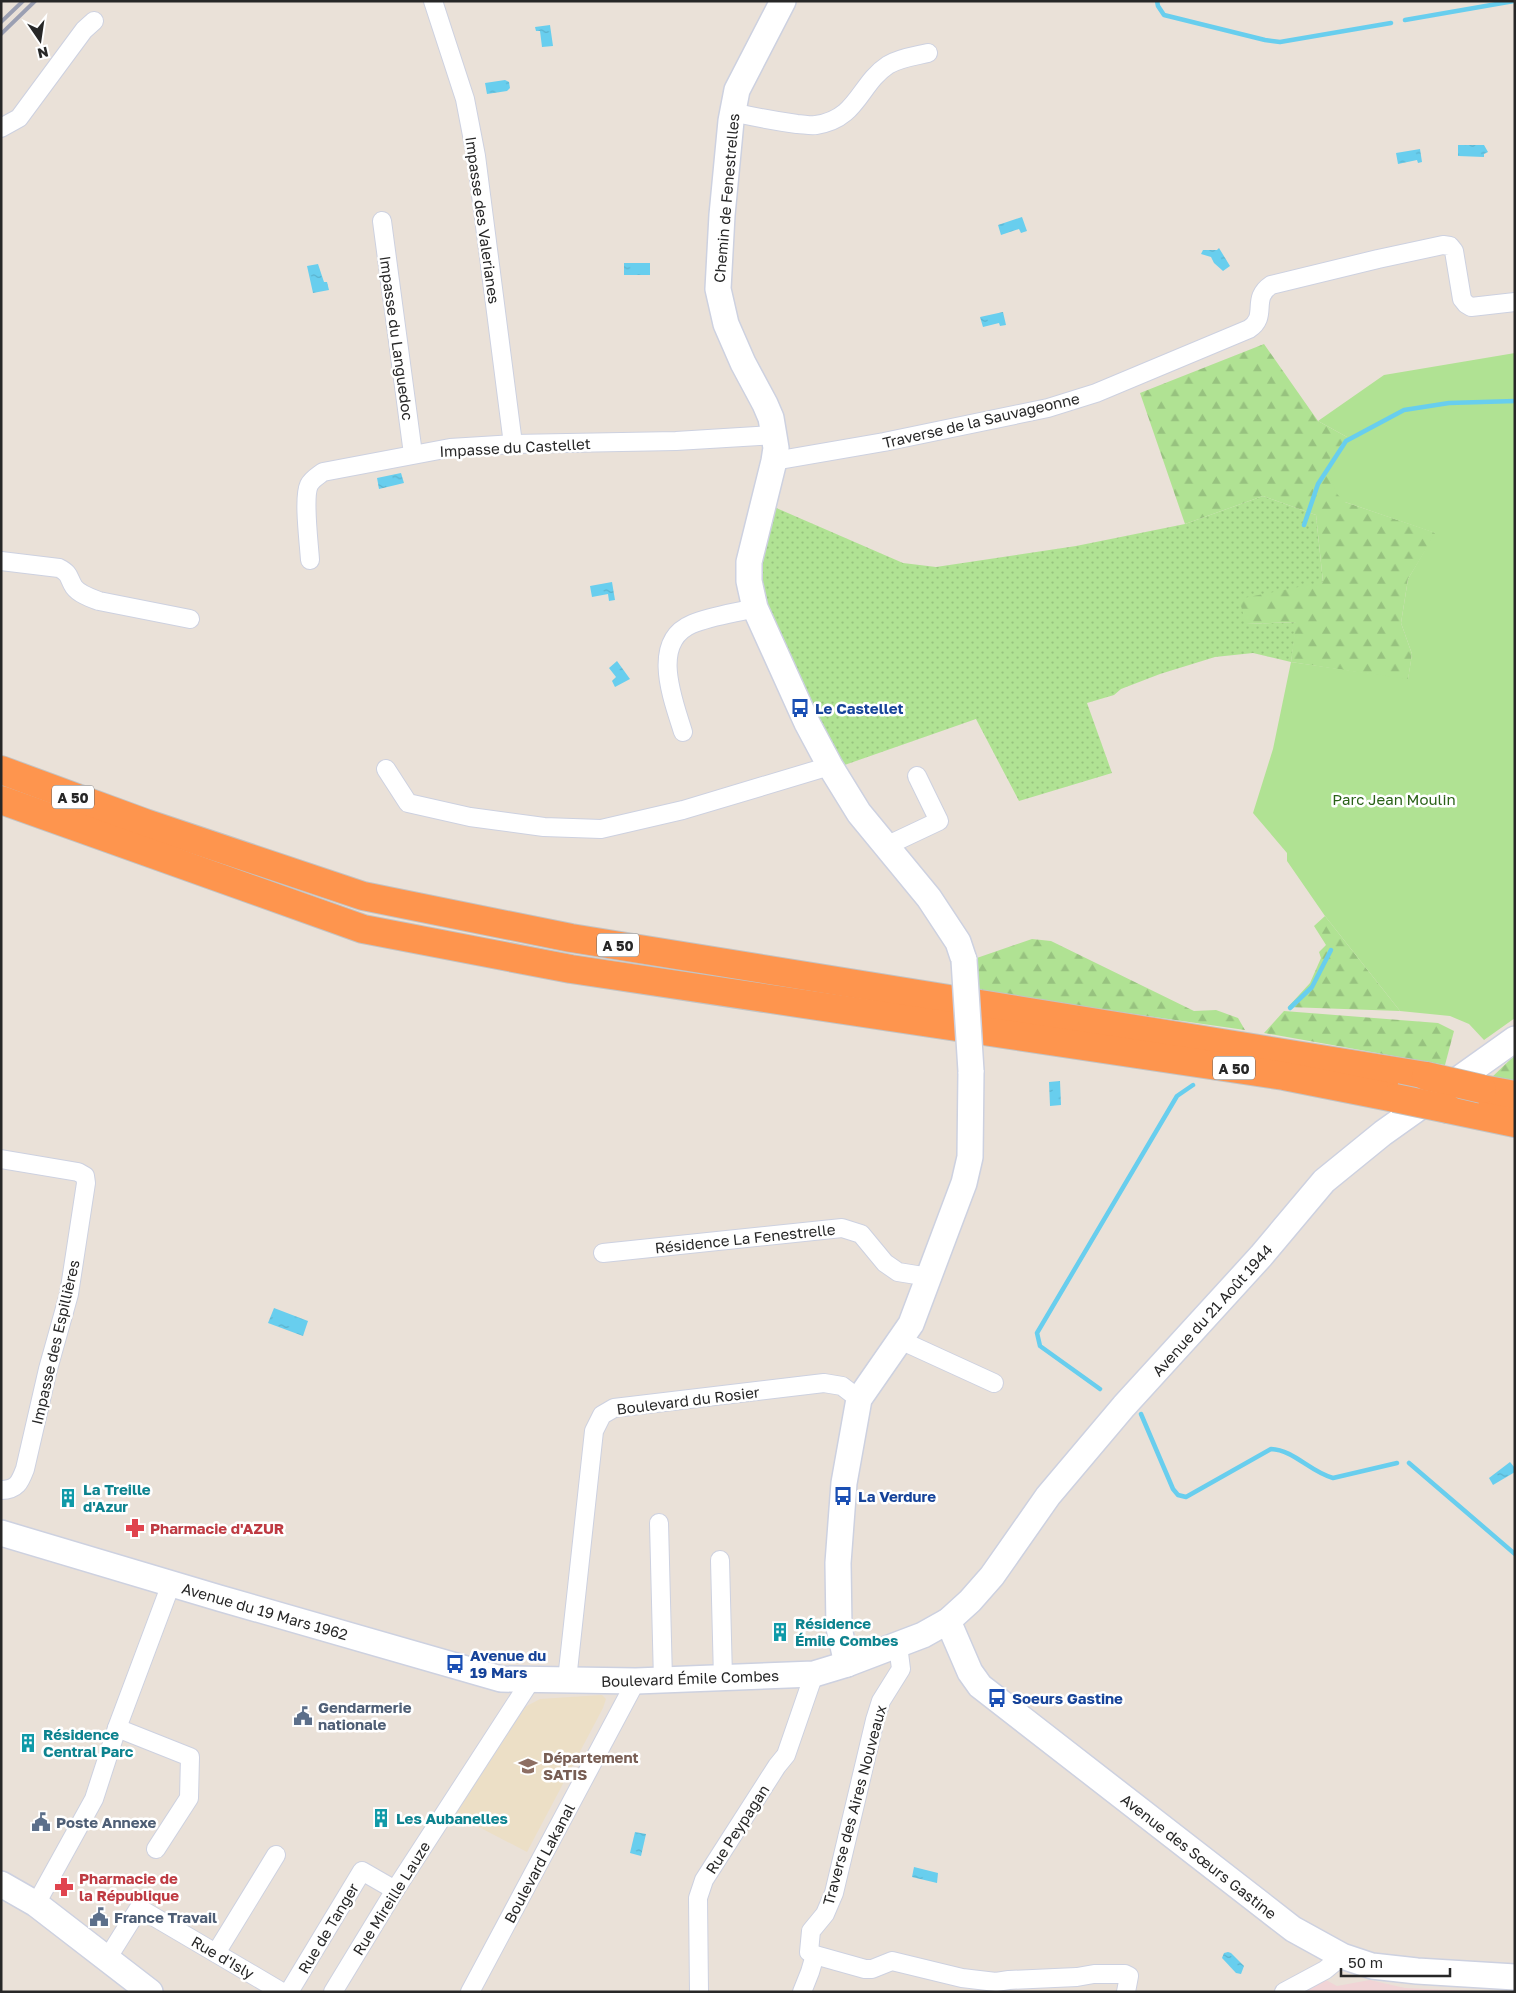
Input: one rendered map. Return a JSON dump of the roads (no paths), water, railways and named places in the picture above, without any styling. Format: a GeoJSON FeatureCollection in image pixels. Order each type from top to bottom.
{"type":"FeatureCollection","features":[{"type":"Feature","properties":{"kind":"highway","name":"A 50"},"geometry":{"type":"LineString","coordinates":[[1,770],[145,823],[363,896],[571,938],[1102,1022],[1426,1076],[1515,1095]]}},
{"type":"Feature","properties":{"kind":"highway","name":"A 50"},"geometry":{"type":"LineString","coordinates":[[1,800],[363,929],[571,969],[1284,1076],[1515,1123]]}},
{"type":"Feature","properties":{"kind":"street","name":"Impasse des Valerianes"},"geometry":{"type":"LineString","coordinates":[[433,1],[465,99],[476,156],[513,444]]}},
{"type":"Feature","properties":{"kind":"street","name":"Chemin de Fenestrelles"},"geometry":{"type":"LineString","coordinates":[[783,1],[737,90],[732,112],[722,215],[718,289],[726,324],[743,363],[766,404],[771,418],[776,448],[749,562],[749,581],[755,608],[807,723],[830,766],[859,813],[929,898],[958,942],[964,960],[972,1071],[970,1157],[964,1183],[911,1324],[859,1399]]}},
{"type":"Feature","properties":{"kind":"street"},"geometry":{"type":"LineString","coordinates":[[1,128],[19,118],[84,30],[94,21]]}},
{"type":"Feature","properties":{"kind":"street"},"geometry":{"type":"LineString","coordinates":[[732,112],[761,119],[815,126],[839,118],[856,102],[872,80],[888,65],[906,58],[928,53]]}},
{"type":"Feature","properties":{"kind":"street","name":"Impasse du Languedoc"},"geometry":{"type":"LineString","coordinates":[[382,221],[413,454]]}},
{"type":"Feature","properties":{"kind":"street","name":"Traverse de la Sauvageonne"},"geometry":{"type":"LineString","coordinates":[[774,461],[884,442],[1048,408],[1096,393],[1249,329],[1255,325],[1260,316],[1260,295],[1271,285],[1378,259],[1444,245],[1450,246],[1454,251],[1462,299],[1466,304],[1471,307],[1515,302]]}},
{"type":"Feature","properties":{"kind":"street","name":"Impasse du Castellet"},"geometry":{"type":"LineString","coordinates":[[310,560],[306,498],[308,486],[314,478],[324,472],[450,448],[513,444],[676,441],[774,435]]}},
{"type":"Feature","properties":{"kind":"street"},"geometry":{"type":"LineString","coordinates":[[1,561],[59,568],[66,572],[74,587],[86,596],[98,601],[190,620]]}},
{"type":"Feature","properties":{"kind":"street"},"geometry":{"type":"LineString","coordinates":[[683,732],[666,664],[670,648],[676,636],[690,625],[755,608]]}},
{"type":"Feature","properties":{"kind":"street"},"geometry":{"type":"LineString","coordinates":[[386,769],[408,803],[470,817],[544,828],[601,829],[683,810],[830,766]]}},
{"type":"Feature","properties":{"kind":"street"},"geometry":{"type":"LineString","coordinates":[[886,846],[939,821],[917,776]]}},
{"type":"Feature","properties":{"kind":"street","name":"Avenue du 21 Août 1944"},"geometry":{"type":"LineString","coordinates":[[898,1645],[923,1635],[948,1621],[970,1602],[992,1576],[1048,1496],[1112,1421],[1261,1256],[1324,1181],[1383,1133],[1515,1039]]}},
{"type":"Feature","properties":{"kind":"street","name":"Impasse des Espillières"},"geometry":{"type":"LineString","coordinates":[[1,1159],[78,1172],[86,1176],[69,1294],[48,1369],[25,1468],[20,1483],[14,1488],[1,1490]]}},
{"type":"Feature","properties":{"kind":"street","name":"Résidence La Fenestrelle"},"geometry":{"type":"LineString","coordinates":[[603,1253],[842,1228],[861,1234],[885,1263],[898,1272],[929,1277]]}},
{"type":"Feature","properties":{"kind":"street"},"geometry":{"type":"LineString","coordinates":[[900,1340],[994,1383]]}},
{"type":"Feature","properties":{"kind":"street","name":"Boulevard du Rosier"},"geometry":{"type":"LineString","coordinates":[[567,1680],[594,1430],[602,1415],[614,1408],[824,1383],[842,1386],[859,1399]]}},
{"type":"Feature","properties":{"kind":"street"},"geometry":{"type":"LineString","coordinates":[[847,1664],[839,1628],[838,1563],[844,1483],[859,1399]]}},
{"type":"Feature","properties":{"kind":"street"},"geometry":{"type":"LineString","coordinates":[[659,1523],[663,1680]]}},
{"type":"Feature","properties":{"kind":"street","name":"Avenue du 19 Mars 1962"},"geometry":{"type":"LineString","coordinates":[[1,1533],[171,1584],[502,1678],[531,1680]]}},
{"type":"Feature","properties":{"kind":"street"},"geometry":{"type":"LineString","coordinates":[[720,1560],[723,1678]]}},
{"type":"Feature","properties":{"kind":"street"},"geometry":{"type":"LineString","coordinates":[[36,1904],[94,1799],[117,1728],[171,1584]]}},
{"type":"Feature","properties":{"kind":"street","name":"Avenue des Sœurs Gastine"},"geometry":{"type":"LineString","coordinates":[[948,1621],[970,1672],[980,1686],[1293,1929],[1342,1956],[1372,1966],[1515,1977]]}},
{"type":"Feature","properties":{"kind":"street","name":"Boulevard Émile Combes"},"geometry":{"type":"LineString","coordinates":[[531,1680],[636,1681],[814,1674],[898,1645]]}},
{"type":"Feature","properties":{"kind":"street","name":"Traverse des Aires Nouveaux"},"geometry":{"type":"LineString","coordinates":[[815,1955],[809,1952],[811,1931],[825,1914],[834,1893],[875,1720],[881,1701],[901,1670],[898,1645]]}},
{"type":"Feature","properties":{"kind":"street","name":"Rue Peypagan"},"geometry":{"type":"LineString","coordinates":[[699,1992],[698,1898],[704,1880],[786,1755],[814,1674]]}},
{"type":"Feature","properties":{"kind":"street","name":"Rue Mireille Lauze"},"geometry":{"type":"LineString","coordinates":[[333,1992],[395,1890],[531,1680]]}},
{"type":"Feature","properties":{"kind":"street","name":"Boulevard Lakanal"},"geometry":{"type":"LineString","coordinates":[[470,1992],[636,1681]]}},
{"type":"Feature","properties":{"kind":"street"},"geometry":{"type":"LineString","coordinates":[[117,1728],[190,1757],[189,1798],[156,1849]]}},
{"type":"Feature","properties":{"kind":"street"},"geometry":{"type":"LineString","coordinates":[[216,1953],[276,1855]]}},
{"type":"Feature","properties":{"kind":"street","name":"Rue de Tanger"},"geometry":{"type":"LineString","coordinates":[[289,1992],[362,1871],[395,1890]]}},
{"type":"Feature","properties":{"kind":"street"},"geometry":{"type":"LineString","coordinates":[[1,1884],[36,1904],[150,1992]]}},
{"type":"Feature","properties":{"kind":"street","name":"Rue d'Isly"},"geometry":{"type":"LineString","coordinates":[[107,1959],[138,1908],[282,1992]]}},
{"type":"Feature","properties":{"kind":"street"},"geometry":{"type":"LineString","coordinates":[[802,1992],[815,1955],[865,1969],[872,1969],[892,1961],[962,1978],[996,1982],[1077,1977],[1094,1974],[1125,1974],[1129,1976],[1126,1992]]}},
{"type":"Feature","properties":{"kind":"street"},"geometry":{"type":"LineString","coordinates":[[1284,1992],[1325,1970],[1342,1956]]}},
{"type":"Feature","properties":{"kind":"water"},"geometry":{"type":"Polygon","coordinates":[[[550,25],[553,46],[542,47],[540,31],[536,31],[535,27],[550,25]]]}},
{"type":"Feature","properties":{"kind":"water"},"geometry":{"type":"Polygon","coordinates":[[[505,80],[509,82],[510,88],[507,91],[487,94],[485,83],[505,80]]]}},
{"type":"Feature","properties":{"kind":"water"},"geometry":{"type":"Polygon","coordinates":[[[1458,145],[1484,145],[1488,152],[1484,154],[1484,157],[1458,156],[1458,145]]]}},
{"type":"Feature","properties":{"kind":"water"},"geometry":{"type":"Polygon","coordinates":[[[1420,149],[1422,162],[1418,163],[1417,160],[1398,164],[1396,153],[1420,149]]]}},
{"type":"Feature","properties":{"kind":"water"},"geometry":{"type":"Polygon","coordinates":[[[1022,217],[1027,231],[1021,233],[1019,229],[1001,235],[998,225],[1022,217]]]}},
{"type":"Feature","properties":{"kind":"water"},"geometry":{"type":"Polygon","coordinates":[[[1219,248],[1230,266],[1223,271],[1214,263],[1211,257],[1201,254],[1203,250],[1217,250],[1219,248]]]}},
{"type":"Feature","properties":{"kind":"water"},"geometry":{"type":"Polygon","coordinates":[[[624,263],[650,263],[650,275],[624,275],[624,263]]]}},
{"type":"Feature","properties":{"kind":"water"},"geometry":{"type":"Polygon","coordinates":[[[318,264],[329,290],[313,293],[307,266],[318,264]]]}},
{"type":"Feature","properties":{"kind":"water"},"geometry":{"type":"Polygon","coordinates":[[[1003,312],[1006,325],[1000,326],[999,323],[983,327],[980,317],[1003,312]]]}},
{"type":"Feature","properties":{"kind":"water"},"geometry":{"type":"Polygon","coordinates":[[[401,473],[404,483],[379,489],[377,478],[401,473]]]}},
{"type":"Feature","properties":{"kind":"water"},"geometry":{"type":"Polygon","coordinates":[[[612,582],[615,600],[609,601],[608,594],[592,597],[590,586],[612,582]]]}},
{"type":"Feature","properties":{"kind":"water"},"geometry":{"type":"Polygon","coordinates":[[[617,661],[630,679],[615,687],[612,681],[616,677],[609,668],[617,661]]]}},
{"type":"Feature","properties":{"kind":"water"},"geometry":{"type":"Polygon","coordinates":[[[1060,1081],[1061,1105],[1050,1106],[1049,1082],[1060,1081]]]}},
{"type":"Feature","properties":{"kind":"water"},"geometry":{"type":"Polygon","coordinates":[[[274,1308],[308,1321],[303,1336],[268,1323],[274,1308]]]}},
{"type":"Feature","properties":{"kind":"water"},"geometry":{"type":"Polygon","coordinates":[[[1510,1462],[1515,1468],[1515,1472],[1493,1485],[1489,1478],[1510,1462]]]}},
{"type":"Feature","properties":{"kind":"water"},"geometry":{"type":"Polygon","coordinates":[[[635,1832],[646,1834],[641,1856],[630,1853],[635,1832]]]}},
{"type":"Feature","properties":{"kind":"water"},"geometry":{"type":"Polygon","coordinates":[[[914,1867],[938,1873],[937,1883],[912,1877],[914,1867]]]}},
{"type":"Feature","properties":{"kind":"water"},"geometry":{"type":"Polygon","coordinates":[[[1228,1952],[1244,1966],[1241,1974],[1236,1973],[1222,1958],[1224,1953],[1228,1952]]]}},
{"type":"Feature","properties":{"kind":"waterway"},"geometry":{"type":"LineString","coordinates":[[1157,1],[1164,15],[1280,42],[1391,23]]}},
{"type":"Feature","properties":{"kind":"waterway"},"geometry":{"type":"LineString","coordinates":[[1405,20],[1514,1]]}},
{"type":"Feature","properties":{"kind":"waterway"},"geometry":{"type":"LineString","coordinates":[[1304,525],[1318,484],[1346,441],[1404,410],[1449,403],[1515,401]]}},
{"type":"Feature","properties":{"kind":"waterway"},"geometry":{"type":"LineString","coordinates":[[1290,1008],[1312,987],[1331,950]]}},
{"type":"Feature","properties":{"kind":"waterway"},"geometry":{"type":"LineString","coordinates":[[1100,1389],[1040,1346],[1037,1333],[1177,1096],[1193,1085]]}},
{"type":"Feature","properties":{"kind":"waterway"},"geometry":{"type":"LineString","coordinates":[[1141,1414],[1173,1489],[1178,1495],[1186,1497],[1271,1449],[1287,1453],[1333,1478],[1397,1463]]}},
{"type":"Feature","properties":{"kind":"waterway"},"geometry":{"type":"LineString","coordinates":[[1409,1463],[1515,1554]]}},
{"type":"Feature","properties":{"kind":"railway"},"geometry":{"type":"LineString","coordinates":[[1,22],[23,1]]}},
{"type":"Feature","properties":{"kind":"railway"},"geometry":{"type":"LineString","coordinates":[[1,34],[35,1]]}},
{"type":"Feature","properties":{"kind":"place","name":"Le Castellet"},"geometry":{"type":"Point","coordinates":[800,708]}},
{"type":"Feature","properties":{"kind":"place","name":"La Verdure"},"geometry":{"type":"Point","coordinates":[843,1496]}},
{"type":"Feature","properties":{"kind":"place","name":"La Treille d'Azur"},"geometry":{"type":"Point","coordinates":[68,1498]}},
{"type":"Feature","properties":{"kind":"place","name":"Pharmacie d'AZUR"},"geometry":{"type":"Point","coordinates":[135,1528]}},
{"type":"Feature","properties":{"kind":"place","name":"Résidence Émile Combes"},"geometry":{"type":"Point","coordinates":[780,1632]}},
{"type":"Feature","properties":{"kind":"place","name":"Avenue du 19 Mars"},"geometry":{"type":"Point","coordinates":[455,1664]}},
{"type":"Feature","properties":{"kind":"place","name":"Soeurs Gastine"},"geometry":{"type":"Point","coordinates":[997,1698]}},
{"type":"Feature","properties":{"kind":"place","name":"Gendarmerie nationale"},"geometry":{"type":"Point","coordinates":[303,1716]}},
{"type":"Feature","properties":{"kind":"place","name":"Résidence Central Parc"},"geometry":{"type":"Point","coordinates":[28,1743]}},
{"type":"Feature","properties":{"kind":"place","name":"Département SATIS"},"geometry":{"type":"Point","coordinates":[528,1766]}},
{"type":"Feature","properties":{"kind":"place","name":"Les Aubanelles"},"geometry":{"type":"Point","coordinates":[381,1818]}},
{"type":"Feature","properties":{"kind":"place","name":"Poste Annexe"},"geometry":{"type":"Point","coordinates":[41,1822]}},
{"type":"Feature","properties":{"kind":"place","name":"Pharmacie de la République"},"geometry":{"type":"Point","coordinates":[64,1887]}},
{"type":"Feature","properties":{"kind":"place","name":"France Travail"},"geometry":{"type":"Point","coordinates":[99,1917]}},
{"type":"Feature","properties":{"kind":"park label","name":"Parc Jean Moulin"},"geometry":{"type":"Point","coordinates":[1394,799]}}]}
